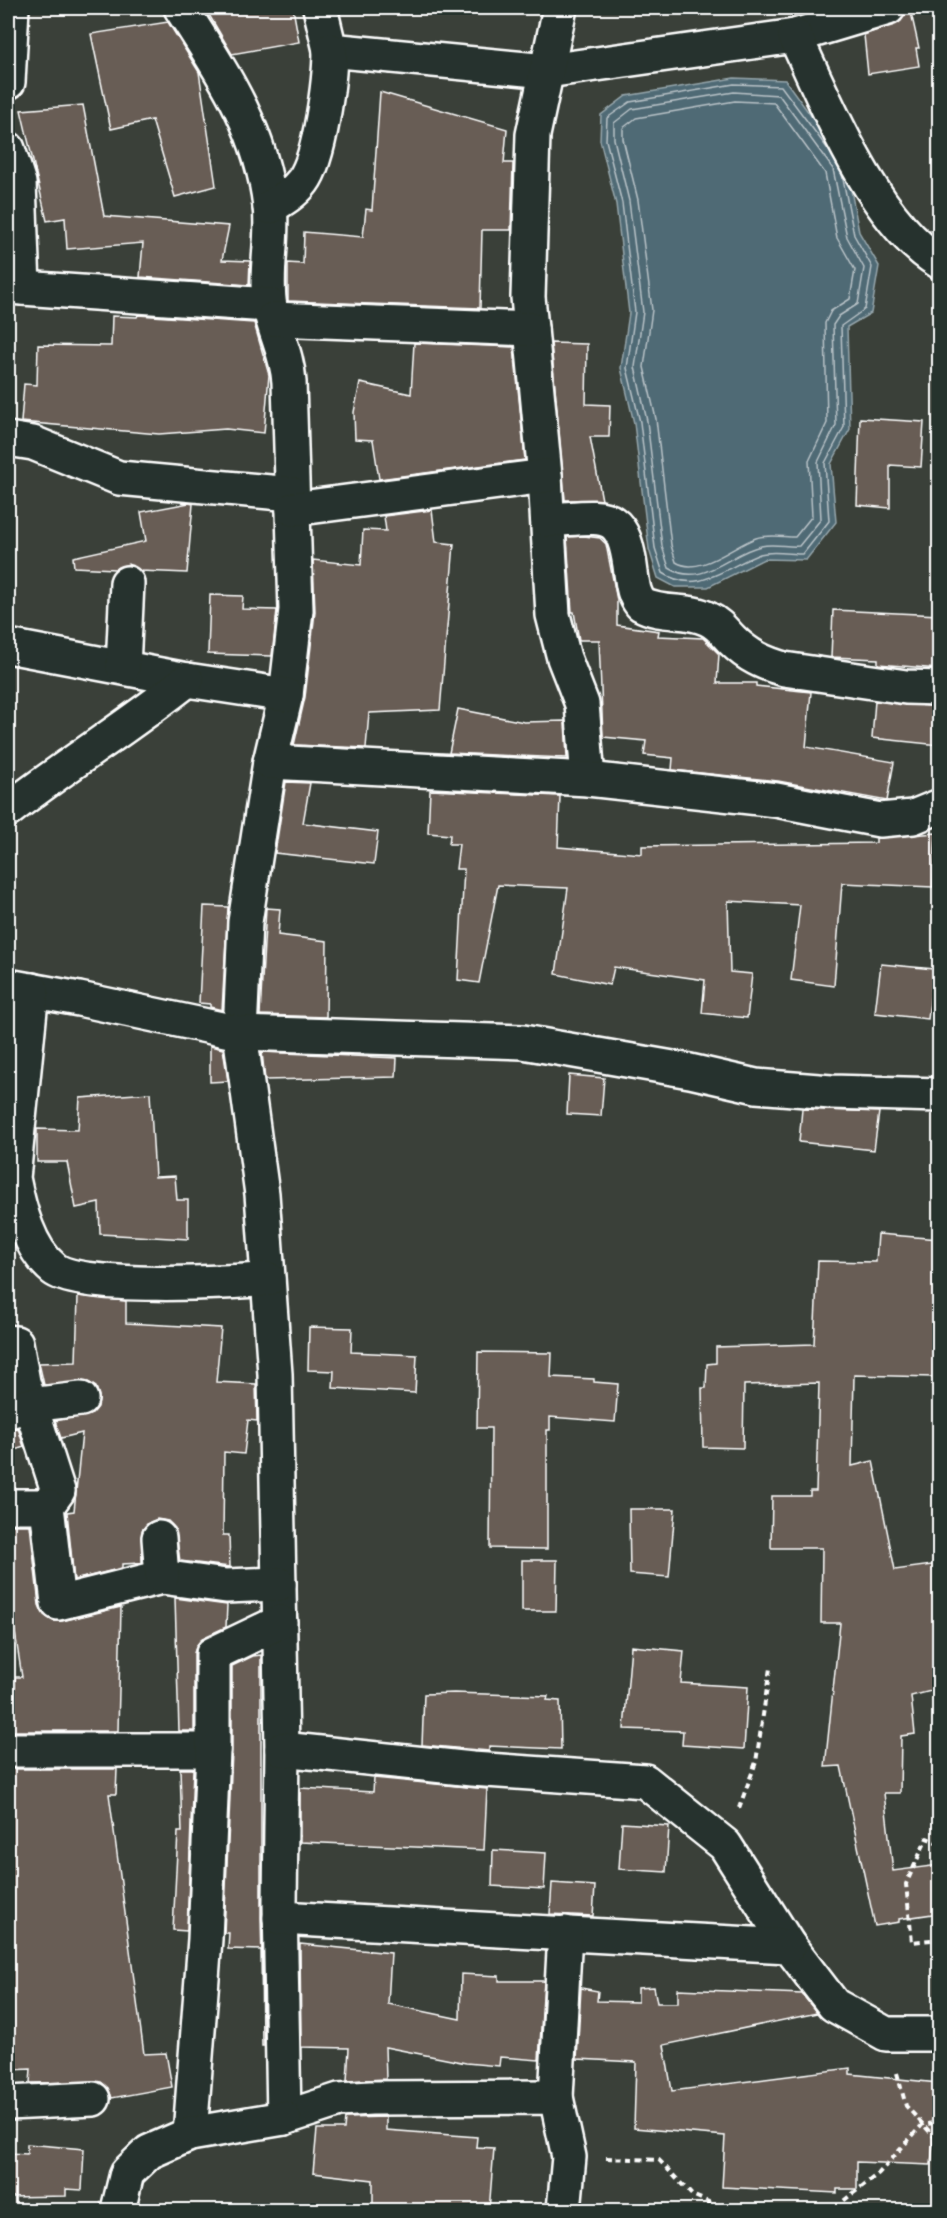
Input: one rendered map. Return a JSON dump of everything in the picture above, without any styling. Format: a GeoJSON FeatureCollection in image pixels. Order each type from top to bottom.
{"type":"FeatureCollection","features":[{"type":"Feature","properties":{"kind":"street"},"geometry":{"type":"LineString","coordinates":[[8,82],[12,8]]}},
{"type":"Feature","properties":{"kind":"street"},"geometry":{"type":"LineString","coordinates":[[181,8],[239,100],[261,159],[270,207],[271,312],[288,365],[296,610],[286,695],[270,762],[245,922],[240,1034],[254,1120],[275,1374],[282,1749],[280,1918],[284,2118]]}},
{"type":"Feature","properties":{"kind":"street"},"geometry":{"type":"LineString","coordinates":[[270,207],[289,196],[304,180],[311,163],[330,73],[330,50],[320,8]]}},
{"type":"Feature","properties":{"kind":"street"},"geometry":{"type":"LineString","coordinates":[[560,8],[533,135],[529,197],[528,287],[545,476],[553,615],[564,658],[582,704],[588,779]]}},
{"type":"Feature","properties":{"kind":"street"},"geometry":{"type":"LineString","coordinates":[[330,50],[547,71],[795,36],[888,8]]}},
{"type":"Feature","properties":{"kind":"street"},"geometry":{"type":"LineString","coordinates":[[795,36],[846,145],[895,223],[910,241],[939,262]]}},
{"type":"Feature","properties":{"kind":"street"},"geometry":{"type":"LineString","coordinates":[[8,149],[19,183],[15,288],[271,312],[531,330]]}},
{"type":"Feature","properties":{"kind":"street"},"geometry":{"type":"LineString","coordinates":[[8,439],[33,443],[118,478],[292,502],[545,476]]}},
{"type":"Feature","properties":{"kind":"street"},"geometry":{"type":"LineString","coordinates":[[548,520],[599,517],[611,520],[621,528],[626,539],[634,592],[641,604],[667,612],[705,617],[718,624],[748,655],[766,664],[784,669],[906,687],[939,688]]}},
{"type":"Feature","properties":{"kind":"street"},"geometry":{"type":"LineString","coordinates":[[123,667],[127,583]]}},
{"type":"Feature","properties":{"kind":"street"},"geometry":{"type":"LineString","coordinates":[[8,646],[187,680],[286,695]]}},
{"type":"Feature","properties":{"kind":"street"},"geometry":{"type":"LineString","coordinates":[[8,810],[64,767],[138,719],[187,680]]}},
{"type":"Feature","properties":{"kind":"street"},"geometry":{"type":"LineString","coordinates":[[270,762],[588,779],[776,800],[880,820],[913,817],[939,806]]}},
{"type":"Feature","properties":{"kind":"street"},"geometry":{"type":"LineString","coordinates":[[268,1279],[222,1284],[95,1281],[56,1271],[40,1255],[12,1195],[20,988],[240,1034],[523,1042],[690,1071],[756,1086],[831,1092],[939,1095]]}},
{"type":"Feature","properties":{"kind":"street"},"geometry":{"type":"LineString","coordinates":[[8,1342],[16,1343],[19,1408],[58,1491],[47,1506],[58,1603],[162,1577],[226,1586],[279,1584]]}},
{"type":"Feature","properties":{"kind":"street"},"geometry":{"type":"LineString","coordinates":[[19,1408],[81,1399]]}},
{"type":"Feature","properties":{"kind":"street"},"geometry":{"type":"LineString","coordinates":[[8,1506],[47,1506]]}},
{"type":"Feature","properties":{"kind":"street"},"geometry":{"type":"LineString","coordinates":[[159,1538],[162,1577]]}},
{"type":"Feature","properties":{"kind":"street"},"geometry":{"type":"LineString","coordinates":[[190,2134],[205,1940],[213,1750],[213,1654],[280,1622]]}},
{"type":"Feature","properties":{"kind":"street"},"geometry":{"type":"LineString","coordinates":[[282,1749],[472,1769],[645,1782],[724,1845],[789,1946],[834,2005],[886,2034],[939,2034]]}},
{"type":"Feature","properties":{"kind":"street"},"geometry":{"type":"LineString","coordinates":[[8,1750],[213,1750]]}},
{"type":"Feature","properties":{"kind":"street"},"geometry":{"type":"LineString","coordinates":[[280,1918],[789,1946]]}},
{"type":"Feature","properties":{"kind":"street"},"geometry":{"type":"LineString","coordinates":[[564,2211],[569,2157],[556,2097],[565,1933]]}},
{"type":"Feature","properties":{"kind":"street"},"geometry":{"type":"LineString","coordinates":[[118,2211],[127,2174],[149,2152],[190,2134],[284,2118],[339,2100],[556,2097]]}},
{"type":"Feature","properties":{"kind":"street"},"geometry":{"type":"LineString","coordinates":[[8,2103],[93,2099]]}},
{"type":"Feature","properties":{"kind":"path"},"geometry":{"type":"LineString","coordinates":[[724,1845],[756,1762],[770,1668]]}},
{"type":"Feature","properties":{"kind":"path"},"geometry":{"type":"LineString","coordinates":[[939,1844],[927,1838],[906,1884],[912,1942],[939,1939]]}},
{"type":"Feature","properties":{"kind":"path"},"geometry":{"type":"LineString","coordinates":[[886,2034],[906,2106],[939,2145]]}},
{"type":"Feature","properties":{"kind":"path"},"geometry":{"type":"LineString","coordinates":[[841,2211],[842,2202],[879,2173],[923,2124],[939,2123]]}},
{"type":"Feature","properties":{"kind":"path"},"geometry":{"type":"LineString","coordinates":[[569,2157],[659,2160],[692,2195],[728,2211]]}},
{"type":"Feature","properties":{"kind":"water"},"geometry":{"type":"Polygon","coordinates":[[[734,78],[785,80],[846,164],[859,232],[879,266],[871,313],[847,327],[850,429],[831,464],[836,522],[806,560],[764,559],[708,587],[675,587],[658,578],[649,549],[634,423],[621,368],[629,313],[616,204],[600,140],[601,115],[626,96],[734,78]]]}},
{"type":"Feature","properties":{"kind":"building"},"geometry":{"type":"Polygon","coordinates":[[[205,8],[293,8],[299,42],[232,54],[205,8]]]}},
{"type":"Feature","properties":{"kind":"building"},"geometry":{"type":"Polygon","coordinates":[[[906,8],[910,8],[919,48],[916,48],[919,66],[868,74],[864,35],[901,21],[906,8]]]}},
{"type":"Feature","properties":{"kind":"building"},"geometry":{"type":"Polygon","coordinates":[[[168,22],[199,72],[216,186],[175,197],[152,120],[111,129],[91,34],[168,22]]]}},
{"type":"Feature","properties":{"kind":"building"},"geometry":{"type":"Polygon","coordinates":[[[380,92],[507,129],[504,163],[513,163],[511,230],[482,230],[480,308],[288,301],[288,263],[303,264],[304,232],[363,237],[366,209],[372,210],[380,92]]]}},
{"type":"Feature","properties":{"kind":"building"},"geometry":{"type":"Polygon","coordinates":[[[83,105],[104,216],[229,226],[222,260],[250,261],[249,285],[140,277],[143,243],[67,249],[65,218],[47,221],[21,110],[83,105]]]}},
{"type":"Feature","properties":{"kind":"building"},"geometry":{"type":"Polygon","coordinates":[[[138,315],[254,323],[269,375],[264,433],[226,429],[159,434],[21,422],[24,384],[37,385],[38,345],[111,346],[112,316],[137,317],[138,315]]]}},
{"type":"Feature","properties":{"kind":"building"},"geometry":{"type":"Polygon","coordinates":[[[414,343],[514,347],[525,460],[379,479],[373,440],[355,439],[354,412],[360,383],[411,394],[414,343]]]}},
{"type":"Feature","properties":{"kind":"building"},"geometry":{"type":"Polygon","coordinates":[[[551,343],[587,344],[586,404],[610,405],[609,437],[590,437],[602,500],[565,500],[551,343]]]}},
{"type":"Feature","properties":{"kind":"building"},"geometry":{"type":"Polygon","coordinates":[[[860,418],[924,422],[921,467],[890,465],[890,508],[857,505],[860,418]]]}},
{"type":"Feature","properties":{"kind":"building"},"geometry":{"type":"Polygon","coordinates":[[[193,504],[187,573],[140,571],[128,564],[115,569],[74,567],[73,557],[146,541],[141,512],[193,504]]]}},
{"type":"Feature","properties":{"kind":"building"},"geometry":{"type":"Polygon","coordinates":[[[432,510],[436,542],[454,544],[440,710],[369,713],[366,748],[294,745],[305,697],[315,612],[313,560],[361,565],[363,530],[386,531],[384,516],[432,510]]]}},
{"type":"Feature","properties":{"kind":"building"},"geometry":{"type":"Polygon","coordinates":[[[567,537],[600,538],[606,544],[617,600],[617,625],[659,631],[658,636],[703,638],[719,654],[717,683],[756,683],[756,686],[811,692],[806,747],[894,762],[887,801],[778,781],[672,770],[673,758],[644,755],[646,741],[603,737],[599,640],[579,640],[574,612],[572,612],[567,537]]]}},
{"type":"Feature","properties":{"kind":"building"},"geometry":{"type":"Polygon","coordinates":[[[210,595],[243,596],[242,609],[277,610],[272,656],[208,654],[210,595]]]}},
{"type":"Feature","properties":{"kind":"building"},"geometry":{"type":"Polygon","coordinates":[[[833,610],[939,615],[939,669],[878,664],[878,659],[831,657],[833,610]]]}},
{"type":"Feature","properties":{"kind":"building"},"geometry":{"type":"Polygon","coordinates":[[[875,701],[939,707],[939,745],[872,738],[875,701]]]}},
{"type":"Feature","properties":{"kind":"building"},"geometry":{"type":"Polygon","coordinates":[[[458,709],[524,722],[565,721],[567,758],[449,753],[458,709]]]}},
{"type":"Feature","properties":{"kind":"building"},"geometry":{"type":"Polygon","coordinates":[[[286,782],[310,783],[303,823],[378,832],[374,864],[275,853],[286,782]]]}},
{"type":"Feature","properties":{"kind":"building"},"geometry":{"type":"Polygon","coordinates":[[[430,790],[560,796],[558,847],[642,854],[642,846],[876,843],[876,838],[936,833],[933,887],[842,883],[834,986],[791,980],[800,905],[728,901],[730,972],[752,974],[747,1018],[702,1013],[705,980],[614,967],[610,985],[556,974],[568,888],[498,885],[479,983],[458,980],[464,869],[456,869],[459,844],[449,844],[450,835],[428,833],[430,790]]]}},
{"type":"Feature","properties":{"kind":"building"},"geometry":{"type":"Polygon","coordinates":[[[204,906],[228,907],[222,1010],[210,1007],[210,1004],[199,1003],[204,906]]]}},
{"type":"Feature","properties":{"kind":"building"},"geometry":{"type":"Polygon","coordinates":[[[266,908],[280,909],[278,935],[327,941],[326,1017],[260,1015],[266,908]]]}},
{"type":"Feature","properties":{"kind":"building"},"geometry":{"type":"Polygon","coordinates":[[[881,964],[934,969],[928,1019],[875,1013],[881,964]]]}},
{"type":"Feature","properties":{"kind":"building"},"geometry":{"type":"Polygon","coordinates":[[[210,1046],[223,1049],[228,1081],[210,1082],[210,1046]]]}},
{"type":"Feature","properties":{"kind":"building"},"geometry":{"type":"Polygon","coordinates":[[[262,1052],[397,1058],[396,1077],[265,1080],[262,1052]]]}},
{"type":"Feature","properties":{"kind":"building"},"geometry":{"type":"Polygon","coordinates":[[[569,1075],[604,1078],[601,1116],[567,1114],[569,1075]]]}},
{"type":"Feature","properties":{"kind":"building"},"geometry":{"type":"Polygon","coordinates":[[[150,1093],[155,1177],[175,1176],[177,1200],[188,1200],[188,1239],[100,1234],[99,1203],[76,1208],[67,1162],[37,1162],[37,1129],[78,1130],[80,1098],[150,1093]]]}},
{"type":"Feature","properties":{"kind":"building"},"geometry":{"type":"Polygon","coordinates":[[[802,1109],[879,1112],[874,1150],[799,1142],[802,1109]]]}},
{"type":"Feature","properties":{"kind":"building"},"geometry":{"type":"Polygon","coordinates":[[[878,1234],[939,1239],[939,1334],[935,1334],[933,1377],[854,1375],[852,1466],[873,1461],[895,1570],[939,1564],[939,1689],[911,1696],[915,1734],[901,1736],[900,1793],[884,1793],[893,1871],[939,1865],[939,1913],[899,1919],[899,1922],[875,1926],[841,1766],[825,1767],[840,1623],[821,1623],[822,1548],[771,1548],[772,1496],[810,1496],[810,1491],[816,1491],[819,1383],[744,1385],[743,1448],[703,1447],[702,1388],[706,1388],[707,1364],[716,1363],[716,1347],[814,1344],[818,1261],[876,1262],[878,1234]]]}},
{"type":"Feature","properties":{"kind":"building"},"geometry":{"type":"Polygon","coordinates":[[[78,1296],[126,1301],[126,1323],[221,1328],[216,1382],[256,1384],[257,1421],[248,1420],[244,1454],[224,1452],[223,1535],[229,1535],[230,1567],[180,1561],[175,1528],[168,1521],[157,1519],[148,1523],[142,1530],[142,1563],[122,1564],[122,1568],[74,1580],[67,1512],[74,1511],[82,1433],[61,1438],[55,1421],[92,1414],[98,1407],[99,1396],[96,1387],[88,1382],[44,1385],[39,1363],[76,1362],[78,1296]]]}},
{"type":"Feature","properties":{"kind":"building"},"geometry":{"type":"Polygon","coordinates":[[[309,1327],[352,1328],[351,1352],[417,1355],[415,1393],[333,1388],[334,1371],[308,1370],[309,1327]]]}},
{"type":"Feature","properties":{"kind":"building"},"geometry":{"type":"Polygon","coordinates":[[[478,1352],[552,1353],[551,1377],[594,1379],[594,1382],[618,1384],[615,1422],[550,1417],[550,1430],[547,1430],[547,1549],[490,1548],[491,1428],[477,1428],[478,1352]]]}},
{"type":"Feature","properties":{"kind":"building"},"geometry":{"type":"Polygon","coordinates":[[[18,1428],[24,1447],[15,1450],[10,1429],[18,1428]]]}},
{"type":"Feature","properties":{"kind":"building"},"geometry":{"type":"Polygon","coordinates":[[[629,1509],[675,1509],[669,1577],[630,1574],[629,1509]]]}},
{"type":"Feature","properties":{"kind":"building"},"geometry":{"type":"Polygon","coordinates":[[[8,1525],[30,1525],[39,1605],[44,1615],[53,1621],[62,1621],[121,1607],[118,1731],[8,1731],[8,1686],[15,1687],[15,1677],[22,1677],[8,1587],[8,1525]]]}},
{"type":"Feature","properties":{"kind":"building"},"geometry":{"type":"Polygon","coordinates":[[[522,1560],[557,1560],[556,1611],[522,1611],[522,1560]]]}},
{"type":"Feature","properties":{"kind":"building"},"geometry":{"type":"Polygon","coordinates":[[[175,1598],[227,1605],[226,1627],[204,1637],[194,1653],[194,1731],[179,1731],[175,1598]]]}},
{"type":"Feature","properties":{"kind":"building"},"geometry":{"type":"Polygon","coordinates":[[[631,1646],[684,1651],[681,1683],[748,1687],[744,1749],[682,1745],[683,1731],[624,1729],[631,1646]]]}},
{"type":"Feature","properties":{"kind":"building"},"geometry":{"type":"Polygon","coordinates":[[[261,1655],[261,1918],[264,2046],[262,2046],[261,1950],[228,1949],[229,1933],[224,1933],[232,1751],[232,1666],[253,1656],[261,1655]]]}},
{"type":"Feature","properties":{"kind":"building"},"geometry":{"type":"Polygon","coordinates":[[[424,1694],[548,1696],[547,1700],[560,1701],[561,1749],[489,1746],[489,1751],[422,1745],[424,1694]]]}},
{"type":"Feature","properties":{"kind":"building"},"geometry":{"type":"Polygon","coordinates":[[[8,1769],[117,1769],[116,1794],[109,1794],[144,2054],[166,2053],[172,2087],[112,2098],[108,2088],[101,2082],[30,2083],[31,2069],[10,2070],[10,2063],[8,2063],[8,1769]]]}},
{"type":"Feature","properties":{"kind":"building"},"geometry":{"type":"Polygon","coordinates":[[[180,1769],[193,1769],[187,1931],[173,1930],[178,1832],[182,1832],[180,1769]]]}},
{"type":"Feature","properties":{"kind":"building"},"geometry":{"type":"Polygon","coordinates":[[[374,1778],[487,1789],[484,1850],[300,1842],[300,1788],[373,1792],[374,1778]]]}},
{"type":"Feature","properties":{"kind":"building"},"geometry":{"type":"Polygon","coordinates":[[[622,1823],[669,1826],[666,1872],[619,1869],[622,1823]]]}},
{"type":"Feature","properties":{"kind":"building"},"geometry":{"type":"Polygon","coordinates":[[[493,1850],[546,1853],[544,1889],[492,1886],[493,1850]]]}},
{"type":"Feature","properties":{"kind":"building"},"geometry":{"type":"Polygon","coordinates":[[[552,1883],[595,1886],[593,1916],[550,1914],[552,1883]]]}},
{"type":"Feature","properties":{"kind":"building"},"geometry":{"type":"Polygon","coordinates":[[[300,1944],[391,1953],[388,2004],[460,2019],[461,1974],[499,1976],[499,1981],[544,1981],[539,2060],[500,2057],[499,2066],[466,2063],[385,2047],[386,2079],[347,2081],[349,2048],[301,2047],[300,1944]]]}},
{"type":"Feature","properties":{"kind":"building"},"geometry":{"type":"Polygon","coordinates":[[[654,1987],[657,2003],[678,2003],[678,1989],[802,1994],[817,2013],[664,2045],[672,2091],[850,2068],[850,2074],[938,2083],[931,2165],[857,2162],[857,2189],[837,2189],[837,2193],[722,2187],[725,2136],[634,2128],[636,2062],[577,2059],[581,1988],[598,1991],[597,2001],[638,2002],[638,1988],[654,1987]]]}},
{"type":"Feature","properties":{"kind":"building"},"geometry":{"type":"Polygon","coordinates":[[[386,2117],[386,2130],[477,2137],[476,2147],[494,2148],[489,2211],[373,2211],[373,2180],[313,2173],[317,2129],[344,2129],[345,2118],[386,2117]]]}},
{"type":"Feature","properties":{"kind":"building"},"geometry":{"type":"Polygon","coordinates":[[[27,2144],[84,2149],[82,2190],[66,2189],[66,2196],[8,2197],[9,2153],[27,2154],[27,2144]]]}}]}
